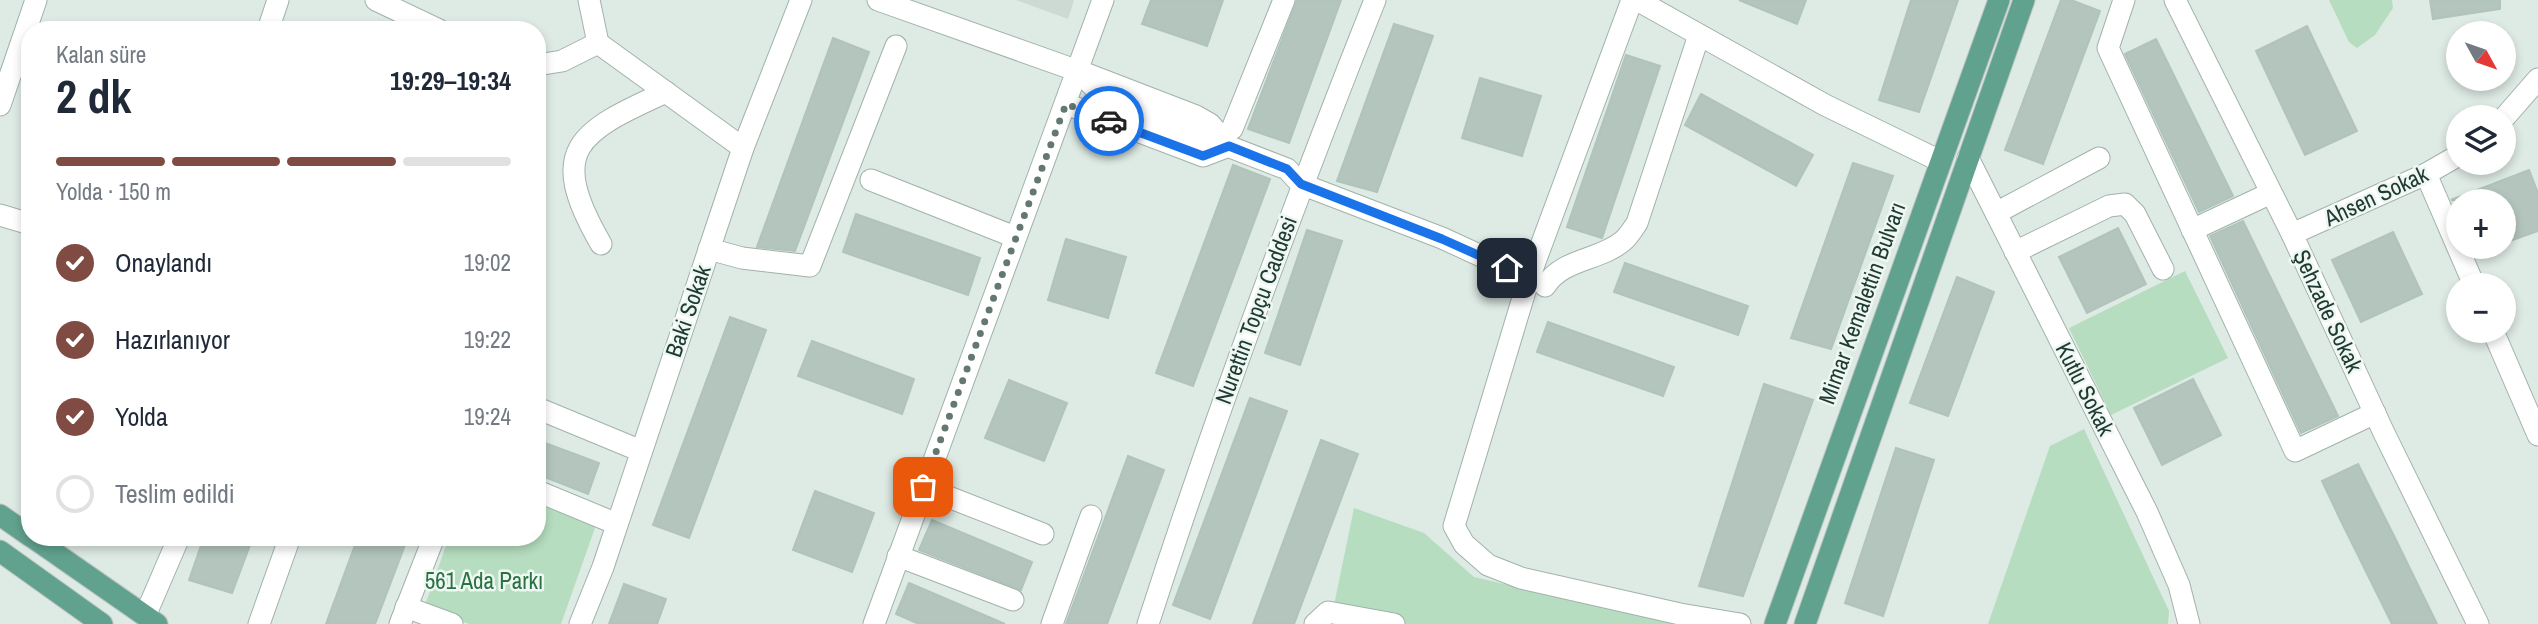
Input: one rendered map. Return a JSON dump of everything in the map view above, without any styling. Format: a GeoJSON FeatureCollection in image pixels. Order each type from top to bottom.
{"type":"FeatureCollection","features":[{"type":"Feature","properties":{"kind":"main road","name":"Mimar Kemalettin Bulvarı"},"geometry":{"type":"LineString","coordinates":[[1775,624],[1999,0]]}},
{"type":"Feature","properties":{"kind":"main road"},"geometry":{"type":"LineString","coordinates":[[1805,624],[2024,0]]}},
{"type":"Feature","properties":{"kind":"main road"},"geometry":{"type":"LineString","coordinates":[[0,515],[21,530]]}},
{"type":"Feature","properties":{"kind":"main road"},"geometry":{"type":"LineString","coordinates":[[44,546],[151,620]]}},
{"type":"Feature","properties":{"kind":"main road"},"geometry":{"type":"LineString","coordinates":[[0,551],[102,624]]}},
{"type":"Feature","properties":{"kind":"street"},"geometry":{"type":"LineString","coordinates":[[29,21],[36,0]]}},
{"type":"Feature","properties":{"kind":"street"},"geometry":{"type":"LineString","coordinates":[[271,21],[278,0]]}},
{"type":"Feature","properties":{"kind":"street"},"geometry":{"type":"LineString","coordinates":[[376,0],[420,21]]}},
{"type":"Feature","properties":{"kind":"street"},"geometry":{"type":"LineString","coordinates":[[589,0],[598,43],[743,148]]}},
{"type":"Feature","properties":{"kind":"street","name":"Baki Sokak"},"geometry":{"type":"LineString","coordinates":[[580,624],[617,524],[743,148],[801,0]]}},
{"type":"Feature","properties":{"kind":"street"},"geometry":{"type":"LineString","coordinates":[[878,0],[1078,71],[1106,99],[1231,138],[1287,169],[1301,184],[1442,239],[1537,282],[1623,241],[1637,223],[1699,35]]}},
{"type":"Feature","properties":{"kind":"street"},"geometry":{"type":"LineString","coordinates":[[874,624],[1103,0]]}},
{"type":"Feature","properties":{"kind":"street"},"geometry":{"type":"LineString","coordinates":[[1066,104],[1203,156],[1231,138],[1284,0]]}},
{"type":"Feature","properties":{"kind":"street","name":"Nurettin Topçu Caddesi"},"geometry":{"type":"LineString","coordinates":[[1148,624],[1199,467],[1301,184],[1375,0]]}},
{"type":"Feature","properties":{"kind":"street"},"geometry":{"type":"LineString","coordinates":[[1740,624],[1521,578],[1488,565],[1464,544],[1454,526],[1634,0],[1825,106],[1940,161]]}},
{"type":"Feature","properties":{"kind":"street"},"geometry":{"type":"LineString","coordinates":[[2124,0],[2108,48],[2295,451],[2375,413]]}},
{"type":"Feature","properties":{"kind":"street","name":"Şehzade Sokak"},"geometry":{"type":"LineString","coordinates":[[2175,0],[2292,234],[2375,413],[2478,624]]}},
{"type":"Feature","properties":{"kind":"street"},"geometry":{"type":"LineString","coordinates":[[546,64],[562,61],[598,43]]}},
{"type":"Feature","properties":{"kind":"street"},"geometry":{"type":"LineString","coordinates":[[0,105],[21,44]]}},
{"type":"Feature","properties":{"kind":"street"},"geometry":{"type":"LineString","coordinates":[[709,249],[742,258],[810,266],[896,46]]}},
{"type":"Feature","properties":{"kind":"street"},"geometry":{"type":"LineString","coordinates":[[2515,105],[2538,79]]}},
{"type":"Feature","properties":{"kind":"street"},"geometry":{"type":"LineString","coordinates":[[601,244],[575,191],[573,177],[578,154],[599,126],[666,92]]}},
{"type":"Feature","properties":{"kind":"street","name":"Kutlu Sokak"},"geometry":{"type":"LineString","coordinates":[[1968,158],[2147,512],[2179,585],[2189,624]]}},
{"type":"Feature","properties":{"kind":"street"},"geometry":{"type":"LineString","coordinates":[[1996,213],[2099,158]]}},
{"type":"Feature","properties":{"kind":"street","name":"Ahsen Sokak"},"geometry":{"type":"LineString","coordinates":[[2292,234],[2446,162]]}},
{"type":"Feature","properties":{"kind":"street"},"geometry":{"type":"LineString","coordinates":[[2426,174],[2469,273]]}},
{"type":"Feature","properties":{"kind":"street"},"geometry":{"type":"LineString","coordinates":[[871,180],[1015,237]]}},
{"type":"Feature","properties":{"kind":"street"},"geometry":{"type":"LineString","coordinates":[[2192,230],[2272,193]]}},
{"type":"Feature","properties":{"kind":"street"},"geometry":{"type":"LineString","coordinates":[[2015,252],[2109,206],[2125,204],[2135,214],[2163,269]]}},
{"type":"Feature","properties":{"kind":"street"},"geometry":{"type":"LineString","coordinates":[[0,215],[21,221]]}},
{"type":"Feature","properties":{"kind":"street"},"geometry":{"type":"LineString","coordinates":[[2498,343],[2538,435]]}},
{"type":"Feature","properties":{"kind":"street"},"geometry":{"type":"LineString","coordinates":[[546,412],[641,451]]}},
{"type":"Feature","properties":{"kind":"street"},"geometry":{"type":"LineString","coordinates":[[923,487],[1043,534]]}},
{"type":"Feature","properties":{"kind":"street"},"geometry":{"type":"LineString","coordinates":[[546,495],[617,524]]}},
{"type":"Feature","properties":{"kind":"street"},"geometry":{"type":"LineString","coordinates":[[1052,624],[1091,516]]}},
{"type":"Feature","properties":{"kind":"street"},"geometry":{"type":"LineString","coordinates":[[151,620],[176,546]]}},
{"type":"Feature","properties":{"kind":"street"},"geometry":{"type":"LineString","coordinates":[[259,624],[287,546]]}},
{"type":"Feature","properties":{"kind":"street"},"geometry":{"type":"LineString","coordinates":[[430,546],[403,616],[452,624]]}},
{"type":"Feature","properties":{"kind":"street"},"geometry":{"type":"LineString","coordinates":[[898,556],[1013,600]]}},
{"type":"Feature","properties":{"kind":"street"},"geometry":{"type":"LineString","coordinates":[[1315,624],[1328,612],[1394,624]]}},
{"type":"Feature","properties":{"kind":"shaded area"},"geometry":{"type":"Polygon","coordinates":[[[1016,0],[1074,0],[1068,19],[1016,0]]]}},
{"type":"Feature","properties":{"kind":"green space"},"geometry":{"type":"Polygon","coordinates":[[[2329,0],[2392,0],[2393,8],[2375,35],[2357,48],[2349,42],[2329,0]]]}},
{"type":"Feature","properties":{"kind":"green space"},"geometry":{"type":"Polygon","coordinates":[[[2185,271],[2228,358],[2111,415],[2069,328],[2185,271]]]}},
{"type":"Feature","properties":{"kind":"green space"},"geometry":{"type":"Polygon","coordinates":[[[2084,429],[2169,611],[2168,624],[1988,624],[2050,446],[2084,429]]]}},
{"type":"Feature","properties":{"kind":"green space","name":"561 Ada Parkı"},"geometry":{"type":"Polygon","coordinates":[[[546,507],[596,525],[561,624],[469,624],[424,608],[446,546],[546,546],[546,507]]]}},
{"type":"Feature","properties":{"kind":"green space"},"geometry":{"type":"Polygon","coordinates":[[[1354,508],[1424,533],[1474,577],[1675,624],[1349,624],[1331,620],[1354,508]]]}},
{"type":"Feature","properties":{"kind":"building"},"geometry":{"type":"Polygon","coordinates":[[[1151,0],[1223,0],[1207,46],[1142,24],[1151,0]]]}},
{"type":"Feature","properties":{"kind":"building"},"geometry":{"type":"Polygon","coordinates":[[[1297,0],[1341,0],[1289,143],[1248,129],[1297,0]]]}},
{"type":"Feature","properties":{"kind":"building"},"geometry":{"type":"Polygon","coordinates":[[[1739,0],[1806,0],[1797,24],[1739,0]]]}},
{"type":"Feature","properties":{"kind":"building"},"geometry":{"type":"Polygon","coordinates":[[[1911,0],[1958,0],[1919,112],[1879,100],[1911,0]]]}},
{"type":"Feature","properties":{"kind":"building"},"geometry":{"type":"Polygon","coordinates":[[[2061,0],[2071,0],[2100,11],[2043,164],[2005,150],[2061,0]]]}},
{"type":"Feature","properties":{"kind":"building"},"geometry":{"type":"Polygon","coordinates":[[[2430,0],[2500,0],[2500,9],[2433,19],[2430,0]]]}},
{"type":"Feature","properties":{"kind":"building"},"geometry":{"type":"Polygon","coordinates":[[[1394,24],[1433,36],[1377,192],[1337,181],[1394,24]]]}},
{"type":"Feature","properties":{"kind":"building"},"geometry":{"type":"Polygon","coordinates":[[[2307,26],[2357,131],[2305,155],[2256,51],[2307,26]]]}},
{"type":"Feature","properties":{"kind":"building"},"geometry":{"type":"Polygon","coordinates":[[[833,38],[869,52],[795,251],[757,247],[833,38]]]}},
{"type":"Feature","properties":{"kind":"building"},"geometry":{"type":"Polygon","coordinates":[[[2156,39],[2233,196],[2199,212],[2125,54],[2156,39]]]}},
{"type":"Feature","properties":{"kind":"building"},"geometry":{"type":"Polygon","coordinates":[[[1626,55],[1660,66],[1602,238],[1567,227],[1626,55]]]}},
{"type":"Feature","properties":{"kind":"building"},"geometry":{"type":"Polygon","coordinates":[[[1480,78],[1541,96],[1522,156],[1462,138],[1480,78]]]}},
{"type":"Feature","properties":{"kind":"building"},"geometry":{"type":"Polygon","coordinates":[[[1701,94],[1813,155],[1796,186],[1685,125],[1701,94]]]}},
{"type":"Feature","properties":{"kind":"building"},"geometry":{"type":"Polygon","coordinates":[[[1853,163],[1893,176],[1831,349],[1791,338],[1853,163]]]}},
{"type":"Feature","properties":{"kind":"building"},"geometry":{"type":"Polygon","coordinates":[[[1233,165],[1270,179],[1193,386],[1156,373],[1233,165]]]}},
{"type":"Feature","properties":{"kind":"building"},"geometry":{"type":"Polygon","coordinates":[[[2529,170],[2538,193],[2538,231],[2516,239],[2516,189],[2480,189],[2529,170]]]}},
{"type":"Feature","properties":{"kind":"building"},"geometry":{"type":"Polygon","coordinates":[[[856,214],[980,258],[968,295],[843,252],[856,214]]]}},
{"type":"Feature","properties":{"kind":"building"},"geometry":{"type":"Polygon","coordinates":[[[2243,221],[2338,416],[2301,433],[2210,236],[2243,221]]]}},
{"type":"Feature","properties":{"kind":"building"},"geometry":{"type":"Polygon","coordinates":[[[2118,228],[2146,284],[2087,313],[2059,257],[2118,228]]]}},
{"type":"Feature","properties":{"kind":"building"},"geometry":{"type":"Polygon","coordinates":[[[1307,230],[1342,241],[1300,365],[1265,353],[1307,230]]]}},
{"type":"Feature","properties":{"kind":"building"},"geometry":{"type":"Polygon","coordinates":[[[2393,232],[2422,294],[2361,322],[2332,260],[2393,232]]]}},
{"type":"Feature","properties":{"kind":"building"},"geometry":{"type":"Polygon","coordinates":[[[1066,239],[1126,257],[1108,318],[1048,300],[1066,239]]]}},
{"type":"Feature","properties":{"kind":"building"},"geometry":{"type":"Polygon","coordinates":[[[1625,263],[1748,306],[1738,335],[1614,292],[1625,263]]]}},
{"type":"Feature","properties":{"kind":"building"},"geometry":{"type":"Polygon","coordinates":[[[1957,277],[1994,292],[1948,416],[1910,403],[1957,277]]]}},
{"type":"Feature","properties":{"kind":"building"},"geometry":{"type":"Polygon","coordinates":[[[730,317],[766,330],[689,538],[653,525],[730,317]]]}},
{"type":"Feature","properties":{"kind":"building"},"geometry":{"type":"Polygon","coordinates":[[[1548,322],[1674,367],[1663,396],[1537,352],[1548,322]]]}},
{"type":"Feature","properties":{"kind":"building"},"geometry":{"type":"Polygon","coordinates":[[[812,341],[914,379],[902,414],[798,376],[812,341]]]}},
{"type":"Feature","properties":{"kind":"building"},"geometry":{"type":"Polygon","coordinates":[[[2193,379],[2221,435],[2162,465],[2134,408],[2193,379]]]}},
{"type":"Feature","properties":{"kind":"building"},"geometry":{"type":"Polygon","coordinates":[[[1009,380],[1067,403],[1044,461],[985,438],[1009,380]]]}},
{"type":"Feature","properties":{"kind":"building"},"geometry":{"type":"Polygon","coordinates":[[[1764,384],[1813,400],[1743,596],[1699,586],[1764,384]]]}},
{"type":"Feature","properties":{"kind":"building"},"geometry":{"type":"Polygon","coordinates":[[[1250,398],[1287,411],[1210,619],[1173,605],[1250,398]]]}},
{"type":"Feature","properties":{"kind":"building"},"geometry":{"type":"Polygon","coordinates":[[[1321,440],[1358,454],[1294,624],[1253,624],[1321,440]]]}},
{"type":"Feature","properties":{"kind":"building"},"geometry":{"type":"Polygon","coordinates":[[[546,443],[599,463],[588,494],[546,478],[546,443]]]}},
{"type":"Feature","properties":{"kind":"building"},"geometry":{"type":"Polygon","coordinates":[[[1896,448],[1934,460],[1883,616],[1845,603],[1896,448]]]}},
{"type":"Feature","properties":{"kind":"building"},"geometry":{"type":"Polygon","coordinates":[[[1128,456],[1164,470],[1107,624],[1066,624],[1128,456]]]}},
{"type":"Feature","properties":{"kind":"building"},"geometry":{"type":"Polygon","coordinates":[[[2358,464],[2437,624],[2392,624],[2340,519],[2322,481],[2358,464]]]}},
{"type":"Feature","properties":{"kind":"building"},"geometry":{"type":"Polygon","coordinates":[[[815,491],[874,513],[852,572],[793,550],[815,491]]]}},
{"type":"Feature","properties":{"kind":"building"},"geometry":{"type":"Polygon","coordinates":[[[932,520],[1032,562],[1021,590],[919,550],[932,520]]]}},
{"type":"Feature","properties":{"kind":"building"},"geometry":{"type":"Polygon","coordinates":[[[201,546],[250,546],[232,593],[189,580],[201,546]]]}},
{"type":"Feature","properties":{"kind":"building"},"geometry":{"type":"Polygon","coordinates":[[[355,546],[405,546],[375,624],[326,624],[355,546]]]}},
{"type":"Feature","properties":{"kind":"building"},"geometry":{"type":"Polygon","coordinates":[[[909,583],[1005,624],[919,624],[896,614],[909,583]]]}},
{"type":"Feature","properties":{"kind":"building"},"geometry":{"type":"Polygon","coordinates":[[[624,584],[666,599],[657,624],[609,624],[624,584]]]}},
{"type":"Feature","properties":{"kind":"way so far"},"geometry":{"type":"LineString","coordinates":[[923,487],[1066,104],[1109,121]]}},
{"type":"Feature","properties":{"kind":"route"},"geometry":{"type":"LineString","coordinates":[[1109,121],[1203,156],[1229,146],[1287,169],[1301,184],[1442,239],[1507,268]]}}]}
